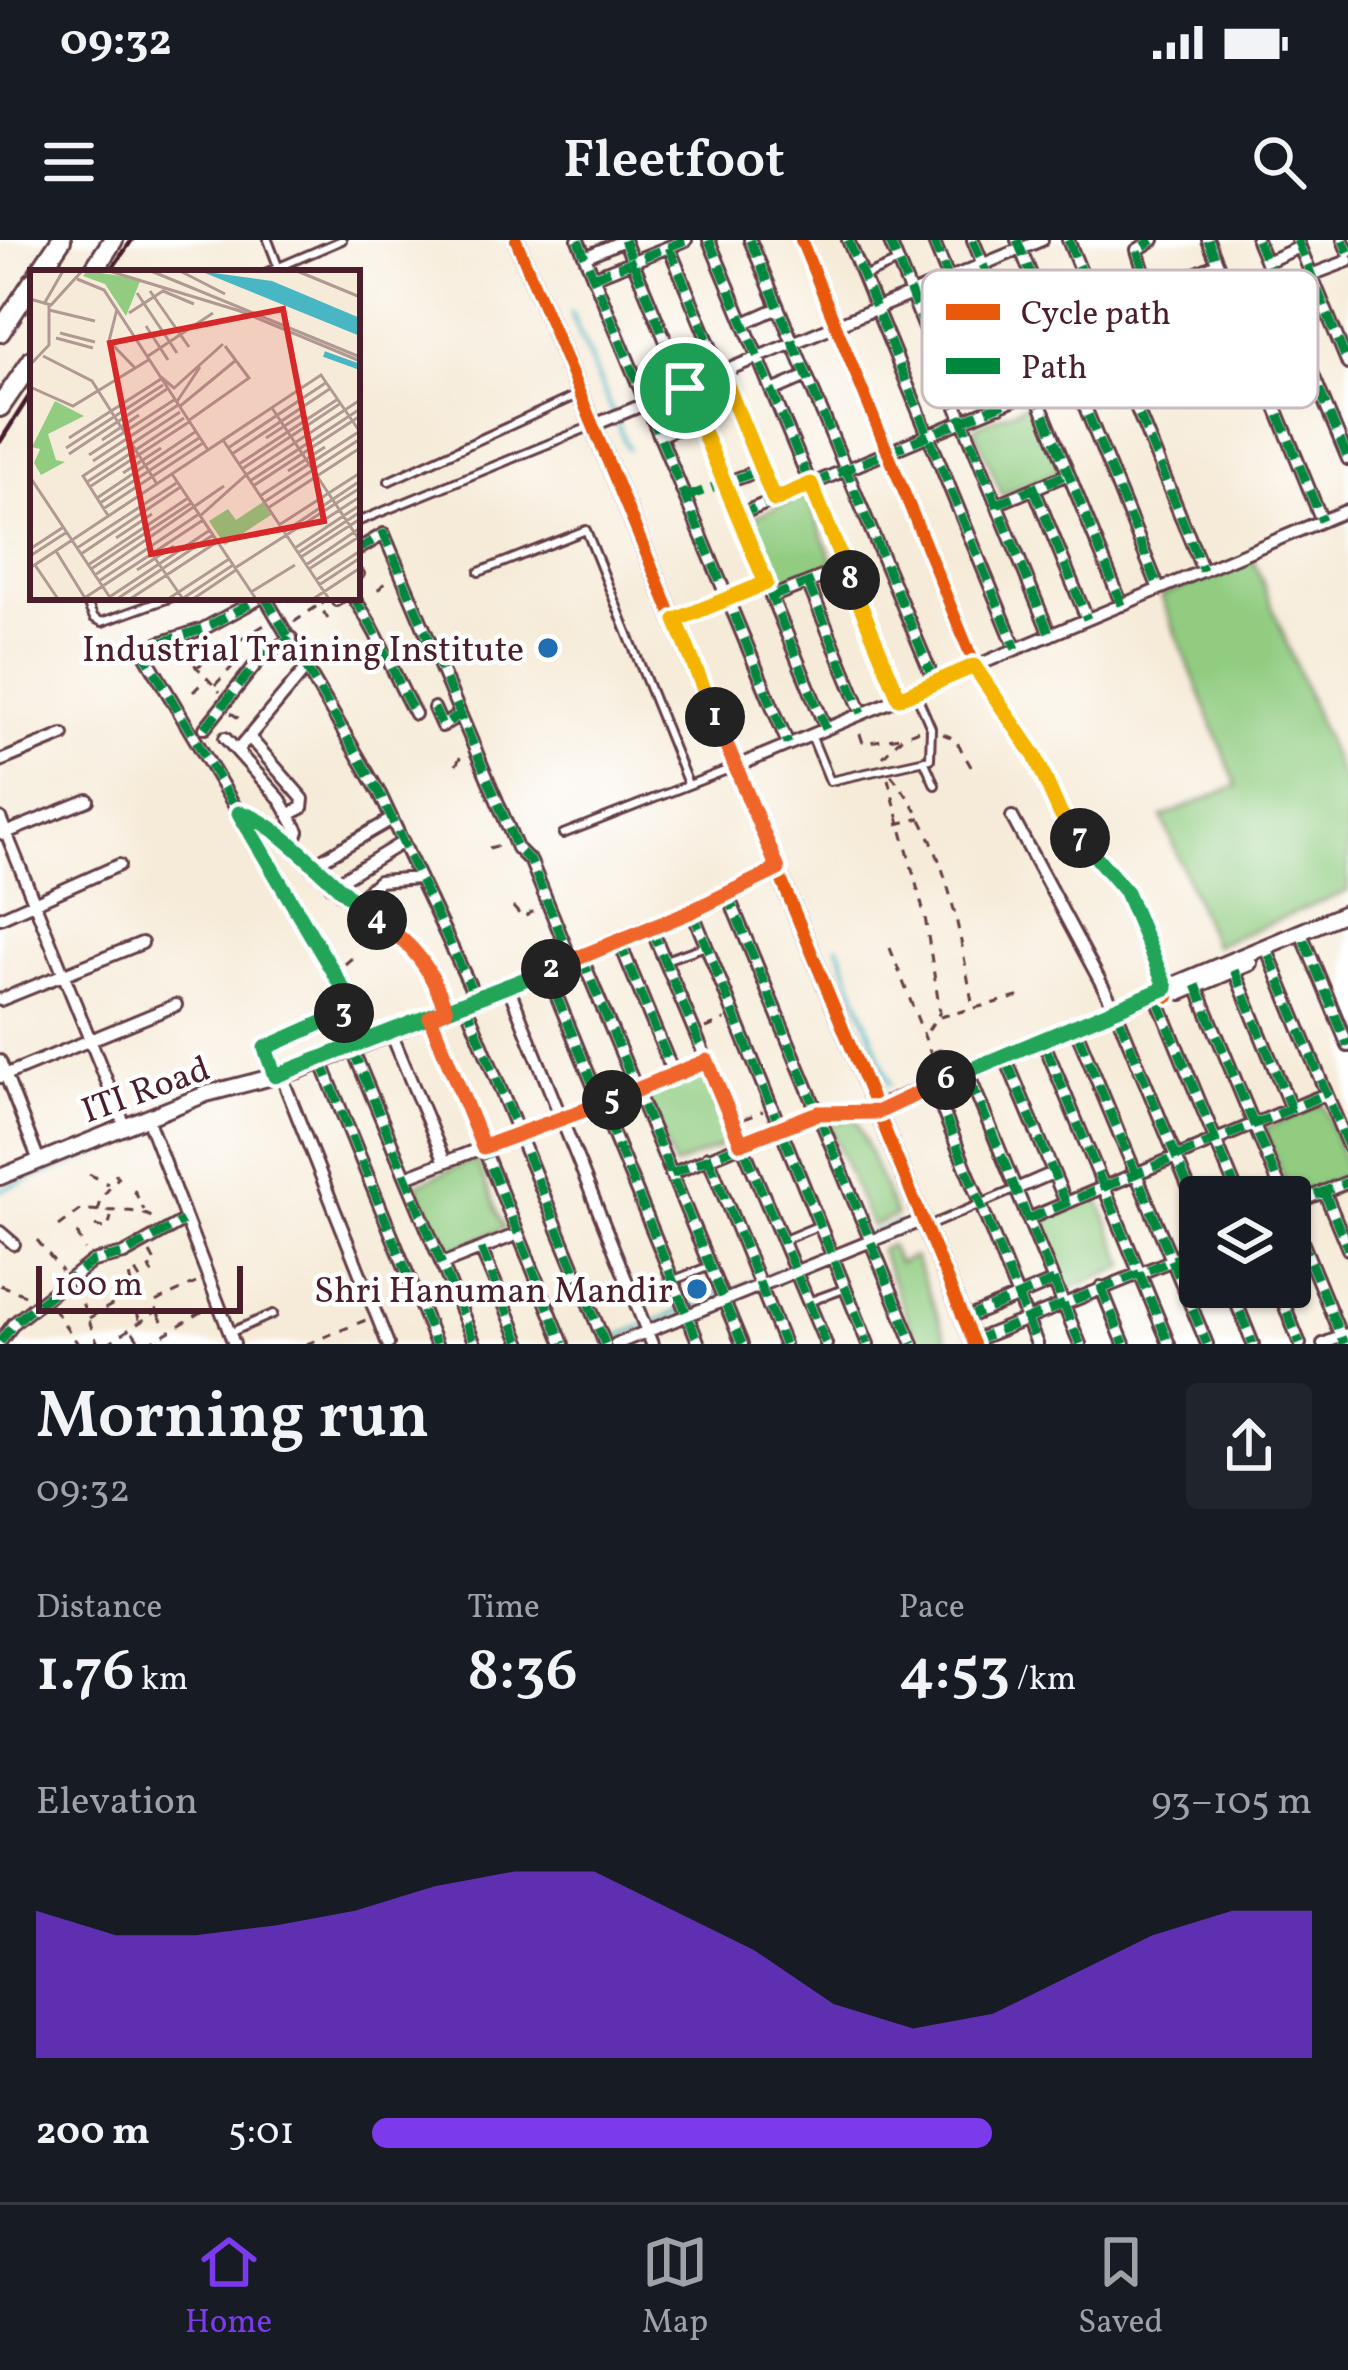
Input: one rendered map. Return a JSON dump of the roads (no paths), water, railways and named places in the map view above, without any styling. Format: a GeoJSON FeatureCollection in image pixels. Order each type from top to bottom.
{"type":"FeatureCollection","features":[{"type":"Feature","properties":{"kind":"highway"},"geometry":{"type":"LineString","coordinates":[[41,270],[61,240]]}},
{"type":"Feature","properties":{"kind":"highway"},"geometry":{"type":"LineString","coordinates":[[94,270],[113,240]]}},
{"type":"Feature","properties":{"kind":"highway"},"geometry":{"type":"LineString","coordinates":[[0,332],[30,287]]}},
{"type":"Feature","properties":{"kind":"highway"},"geometry":{"type":"LineString","coordinates":[[0,407],[30,363]]}},
{"type":"Feature","properties":{"kind":"street"},"geometry":{"type":"LineString","coordinates":[[516,240],[974,1343],[1179,1256]]}},
{"type":"Feature","properties":{"kind":"street"},"geometry":{"type":"LineString","coordinates":[[578,240],[788,744]]}},
{"type":"Feature","properties":{"kind":"street"},"geometry":{"type":"LineString","coordinates":[[585,257],[624,240],[826,729]]}},
{"type":"Feature","properties":{"kind":"street"},"geometry":{"type":"LineString","coordinates":[[593,277],[686,240]]}},
{"type":"Feature","properties":{"kind":"street"},"geometry":{"type":"LineString","coordinates":[[710,240],[899,698]]}},
{"type":"Feature","properties":{"kind":"street"},"geometry":{"type":"LineString","coordinates":[[750,240],[935,683]]}},
{"type":"Feature","properties":{"kind":"street"},"geometry":{"type":"LineString","coordinates":[[801,240],[974,666],[1035,756],[1070,829],[1126,892],[1230,1176]]}},
{"type":"Feature","properties":{"kind":"street"},"geometry":{"type":"LineString","coordinates":[[848,240],[1016,649]]}},
{"type":"Feature","properties":{"kind":"street"},"geometry":{"type":"LineString","coordinates":[[889,240],[922,321]]}},
{"type":"Feature","properties":{"kind":"street"},"geometry":{"type":"LineString","coordinates":[[933,240],[945,270]]}},
{"type":"Feature","properties":{"kind":"street"},"geometry":{"type":"LineString","coordinates":[[973,240],[985,270]]}},
{"type":"Feature","properties":{"kind":"street"},"geometry":{"type":"LineString","coordinates":[[971,270],[1018,244],[1042,240]]}},
{"type":"Feature","properties":{"kind":"street"},"geometry":{"type":"LineString","coordinates":[[1068,240],[1080,270]]}},
{"type":"Feature","properties":{"kind":"street"},"geometry":{"type":"LineString","coordinates":[[1143,270],[1137,250],[1153,240]]}},
{"type":"Feature","properties":{"kind":"street"},"geometry":{"type":"LineString","coordinates":[[1208,240],[1220,270]]}},
{"type":"Feature","properties":{"kind":"street"},"geometry":{"type":"LineString","coordinates":[[1257,240],[1269,270]]}},
{"type":"Feature","properties":{"kind":"street"},"geometry":{"type":"LineString","coordinates":[[1318,272],[1348,256],[1343,240]]}},
{"type":"Feature","properties":{"kind":"street"},"geometry":{"type":"LineString","coordinates":[[1266,262],[1299,244]]}},
{"type":"Feature","properties":{"kind":"street"},"geometry":{"type":"LineString","coordinates":[[669,247],[774,500]]}},
{"type":"Feature","properties":{"kind":"street"},"geometry":{"type":"LineString","coordinates":[[1203,270],[1217,264]]}},
{"type":"Feature","properties":{"kind":"street"},"geometry":{"type":"LineString","coordinates":[[593,425],[922,290]]}},
{"type":"Feature","properties":{"kind":"street"},"geometry":{"type":"LineString","coordinates":[[1318,290],[1347,360]]}},
{"type":"Feature","properties":{"kind":"street"},"geometry":{"type":"LineString","coordinates":[[744,323],[778,308]]}},
{"type":"Feature","properties":{"kind":"street"},"geometry":{"type":"LineString","coordinates":[[772,392],[807,376]]}},
{"type":"Feature","properties":{"kind":"street"},"geometry":{"type":"LineString","coordinates":[[1318,387],[1348,459]]}},
{"type":"Feature","properties":{"kind":"street"},"geometry":{"type":"LineString","coordinates":[[958,408],[1050,634]]}},
{"type":"Feature","properties":{"kind":"street"},"geometry":{"type":"LineString","coordinates":[[738,515],[995,408]]}},
{"type":"Feature","properties":{"kind":"street"},"geometry":{"type":"LineString","coordinates":[[1041,408],[1122,604]]}},
{"type":"Feature","properties":{"kind":"street"},"geometry":{"type":"LineString","coordinates":[[1085,408],[1159,589]]}},
{"type":"Feature","properties":{"kind":"street"},"geometry":{"type":"LineString","coordinates":[[1136,408],[1203,571]]}},
{"type":"Feature","properties":{"kind":"street"},"geometry":{"type":"LineString","coordinates":[[1276,408],[1322,521]]}},
{"type":"Feature","properties":{"kind":"street"},"geometry":{"type":"LineString","coordinates":[[659,435],[699,420]]}},
{"type":"Feature","properties":{"kind":"street"},"geometry":{"type":"LineString","coordinates":[[724,483],[761,470]]}},
{"type":"Feature","properties":{"kind":"street"},"geometry":{"type":"LineString","coordinates":[[997,504],[1069,474]]}},
{"type":"Feature","properties":{"kind":"street"},"geometry":{"type":"LineString","coordinates":[[1034,489],[1087,619]]}},
{"type":"Feature","properties":{"kind":"street"},"geometry":{"type":"LineString","coordinates":[[735,766],[1348,510]]}},
{"type":"Feature","properties":{"kind":"street"},"geometry":{"type":"LineString","coordinates":[[360,550],[384,534],[517,848],[531,862],[637,1090],[742,1344]]}},
{"type":"Feature","properties":{"kind":"street"},"geometry":{"type":"LineString","coordinates":[[771,597],[845,568]]}},
{"type":"Feature","properties":{"kind":"street"},"geometry":{"type":"LineString","coordinates":[[676,620],[766,583]]}},
{"type":"Feature","properties":{"kind":"street"},"geometry":{"type":"LineString","coordinates":[[808,583],[862,713]]}},
{"type":"Feature","properties":{"kind":"street"},"geometry":{"type":"LineString","coordinates":[[159,643],[258,600]]}},
{"type":"Feature","properties":{"kind":"street"},"geometry":{"type":"LineString","coordinates":[[266,600],[308,666],[403,842],[605,1344]]}},
{"type":"Feature","properties":{"kind":"street"},"geometry":{"type":"LineString","coordinates":[[355,600],[388,650],[392,674],[415,715]]}},
{"type":"Feature","properties":{"kind":"street"},"geometry":{"type":"LineString","coordinates":[[205,728],[285,628]]}},
{"type":"Feature","properties":{"kind":"street"},"geometry":{"type":"LineString","coordinates":[[142,648],[352,1007],[265,1048],[388,1344]]}},
{"type":"Feature","properties":{"kind":"street"},"geometry":{"type":"LineString","coordinates":[[237,751],[308,666]]}},
{"type":"Feature","properties":{"kind":"street"},"geometry":{"type":"LineString","coordinates":[[434,708],[442,726],[459,715]]}},
{"type":"Feature","properties":{"kind":"street"},"geometry":{"type":"LineString","coordinates":[[0,761],[63,736]]}},
{"type":"Feature","properties":{"kind":"street"},"geometry":{"type":"LineString","coordinates":[[225,738],[290,814],[298,831],[292,847]]}},
{"type":"Feature","properties":{"kind":"street"},"geometry":{"type":"LineString","coordinates":[[250,738],[303,799],[302,808],[290,814]]}},
{"type":"Feature","properties":{"kind":"street"},"geometry":{"type":"LineString","coordinates":[[3,834],[88,800]]}},
{"type":"Feature","properties":{"kind":"street"},"geometry":{"type":"LineString","coordinates":[[239,813],[261,820],[331,886],[423,956],[446,1010]]}},
{"type":"Feature","properties":{"kind":"street"},"geometry":{"type":"LineString","coordinates":[[1012,817],[1117,1013],[1184,1176]]}},
{"type":"Feature","properties":{"kind":"street"},"geometry":{"type":"LineString","coordinates":[[0,818],[125,1126]]}},
{"type":"Feature","properties":{"kind":"street"},"geometry":{"type":"LineString","coordinates":[[311,866],[392,819]]}},
{"type":"Feature","properties":{"kind":"street"},"geometry":{"type":"LineString","coordinates":[[331,886],[403,842]]}},
{"type":"Feature","properties":{"kind":"street"},"geometry":{"type":"LineString","coordinates":[[0,918],[119,865]]}},
{"type":"Feature","properties":{"kind":"street","name":"ITI Road"},"geometry":{"type":"LineString","coordinates":[[0,1178],[125,1126],[392,1033],[692,911],[778,869]]}},
{"type":"Feature","properties":{"kind":"street"},"geometry":{"type":"LineString","coordinates":[[352,903],[380,881],[419,878]]}},
{"type":"Feature","properties":{"kind":"street"},"geometry":{"type":"LineString","coordinates":[[727,893],[913,1344]]}},
{"type":"Feature","properties":{"kind":"street"},"geometry":{"type":"LineString","coordinates":[[692,911],[868,1344]]}},
{"type":"Feature","properties":{"kind":"street"},"geometry":{"type":"LineString","coordinates":[[671,1174],[818,1113],[879,1113],[1164,995],[1348,912]]}},
{"type":"Feature","properties":{"kind":"street"},"geometry":{"type":"LineString","coordinates":[[1164,995],[1348,922]]}},
{"type":"Feature","properties":{"kind":"street"},"geometry":{"type":"LineString","coordinates":[[651,928],[826,1344]]}},
{"type":"Feature","properties":{"kind":"street"},"geometry":{"type":"LineString","coordinates":[[1304,940],[1348,1046]]}},
{"type":"Feature","properties":{"kind":"street"},"geometry":{"type":"LineString","coordinates":[[619,941],[674,1075]]}},
{"type":"Feature","properties":{"kind":"street"},"geometry":{"type":"LineString","coordinates":[[0,1000],[142,943]]}},
{"type":"Feature","properties":{"kind":"street"},"geometry":{"type":"LineString","coordinates":[[1269,955],[1348,1146]]}},
{"type":"Feature","properties":{"kind":"street"},"geometry":{"type":"LineString","coordinates":[[546,970],[699,1344]]}},
{"type":"Feature","properties":{"kind":"street"},"geometry":{"type":"LineString","coordinates":[[1234,970],[1291,1109]]}},
{"type":"Feature","properties":{"kind":"street"},"geometry":{"type":"LineString","coordinates":[[508,986],[650,1338]]}},
{"type":"Feature","properties":{"kind":"street"},"geometry":{"type":"LineString","coordinates":[[1196,986],[1275,1176]]}},
{"type":"Feature","properties":{"kind":"street"},"geometry":{"type":"LineString","coordinates":[[3,1076],[176,1006]]}},
{"type":"Feature","properties":{"kind":"street"},"geometry":{"type":"LineString","coordinates":[[969,1076],[1078,1035],[1117,1013]]}},
{"type":"Feature","properties":{"kind":"street"},"geometry":{"type":"LineString","coordinates":[[430,1017],[563,1344]]}},
{"type":"Feature","properties":{"kind":"street"},"geometry":{"type":"LineString","coordinates":[[392,1033],[445,1162]]}},
{"type":"Feature","properties":{"kind":"street"},"geometry":{"type":"LineString","coordinates":[[1078,1035],[1207,1344]]}},
{"type":"Feature","properties":{"kind":"street"},"geometry":{"type":"LineString","coordinates":[[352,1048],[475,1344]]}},
{"type":"Feature","properties":{"kind":"street"},"geometry":{"type":"LineString","coordinates":[[1046,1048],[1169,1344]]}},
{"type":"Feature","properties":{"kind":"street"},"geometry":{"type":"LineString","coordinates":[[0,1061],[39,1161]]}},
{"type":"Feature","properties":{"kind":"street"},"geometry":{"type":"LineString","coordinates":[[321,1061],[436,1344]]}},
{"type":"Feature","properties":{"kind":"street"},"geometry":{"type":"LineString","coordinates":[[406,1178],[707,1061]]}},
{"type":"Feature","properties":{"kind":"street"},"geometry":{"type":"LineString","coordinates":[[1008,1064],[1066,1203]]}},
{"type":"Feature","properties":{"kind":"street"},"geometry":{"type":"LineString","coordinates":[[969,1076],[1080,1344]]}},
{"type":"Feature","properties":{"kind":"street"},"geometry":{"type":"LineString","coordinates":[[938,1089],[1037,1344]]}},
{"type":"Feature","properties":{"kind":"street"},"geometry":{"type":"LineString","coordinates":[[1028,1219],[1178,1160],[1326,1094]]}},
{"type":"Feature","properties":{"kind":"street"},"geometry":{"type":"LineString","coordinates":[[147,1118],[231,1338]]}},
{"type":"Feature","properties":{"kind":"street"},"geometry":{"type":"LineString","coordinates":[[708,1157],[784,1344]]}},
{"type":"Feature","properties":{"kind":"street"},"geometry":{"type":"LineString","coordinates":[[1016,1189],[1053,1173]]}},
{"type":"Feature","properties":{"kind":"street"},"geometry":{"type":"LineString","coordinates":[[1311,1198],[1348,1181]]}},
{"type":"Feature","properties":{"kind":"street"},"geometry":{"type":"LineString","coordinates":[[1324,1191],[1348,1249]]}},
{"type":"Feature","properties":{"kind":"street"},"geometry":{"type":"LineString","coordinates":[[110,1271],[141,1242],[183,1221]]}},
{"type":"Feature","properties":{"kind":"street"},"geometry":{"type":"LineString","coordinates":[[616,1344],[650,1338],[687,1316],[924,1223]]}},
{"type":"Feature","properties":{"kind":"street"},"geometry":{"type":"LineString","coordinates":[[0,1232],[14,1244]]}},
{"type":"Feature","properties":{"kind":"street"},"geometry":{"type":"LineString","coordinates":[[442,1264],[518,1234]]}},
{"type":"Feature","properties":{"kind":"street"},"geometry":{"type":"LineString","coordinates":[[481,1249],[520,1344]]}},
{"type":"Feature","properties":{"kind":"street"},"geometry":{"type":"LineString","coordinates":[[19,1344],[5,1337],[14,1323],[93,1262],[124,1254]]}},
{"type":"Feature","properties":{"kind":"street"},"geometry":{"type":"LineString","coordinates":[[1311,1258],[1345,1338],[1323,1344]]}},
{"type":"Feature","properties":{"kind":"street"},"geometry":{"type":"LineString","coordinates":[[964,1319],[1054,1281]]}},
{"type":"Feature","properties":{"kind":"street"},"geometry":{"type":"LineString","coordinates":[[1101,1287],[1124,1344]]}},
{"type":"Feature","properties":{"kind":"street"},"geometry":{"type":"LineString","coordinates":[[1238,1308],[1253,1344]]}},
{"type":"Feature","properties":{"kind":"street"},"geometry":{"type":"LineString","coordinates":[[1285,1308],[1300,1344]]}},
{"type":"Feature","properties":{"kind":"lane"},"geometry":{"type":"LineString","coordinates":[[268,240],[278,266]]}},
{"type":"Feature","properties":{"kind":"lane"},"geometry":{"type":"LineString","coordinates":[[271,270],[342,240]]}},
{"type":"Feature","properties":{"kind":"lane"},"geometry":{"type":"LineString","coordinates":[[863,277],[898,262]]}},
{"type":"Feature","properties":{"kind":"lane"},"geometry":{"type":"LineString","coordinates":[[389,481],[580,394]]}},
{"type":"Feature","properties":{"kind":"lane"},"geometry":{"type":"LineString","coordinates":[[360,521],[593,425]]}},
{"type":"Feature","properties":{"kind":"lane"},"geometry":{"type":"LineString","coordinates":[[478,572],[586,530],[688,784]]}},
{"type":"Feature","properties":{"kind":"lane"},"geometry":{"type":"LineString","coordinates":[[85,600],[94,618],[103,622],[164,600]]}},
{"type":"Feature","properties":{"kind":"lane"},"geometry":{"type":"LineString","coordinates":[[811,735],[830,781],[930,759],[931,728],[915,691]]}},
{"type":"Feature","properties":{"kind":"lane"},"geometry":{"type":"LineString","coordinates":[[924,760],[935,785]]}},
{"type":"Feature","properties":{"kind":"lane"},"geometry":{"type":"LineString","coordinates":[[562,834],[735,766]]}},
{"type":"Feature","properties":{"kind":"lane"},"geometry":{"type":"LineString","coordinates":[[665,960],[706,946]]}},
{"type":"Feature","properties":{"kind":"lane"},"geometry":{"type":"LineString","coordinates":[[924,1223],[1016,1189]]}},
{"type":"Feature","properties":{"kind":"lane"},"geometry":{"type":"LineString","coordinates":[[783,1241],[820,1225]]}},
{"type":"Feature","properties":{"kind":"lane"},"geometry":{"type":"LineString","coordinates":[[673,1281],[710,1266]]}},
{"type":"Feature","properties":{"kind":"lane"},"geometry":{"type":"LineString","coordinates":[[808,1302],[845,1288]]}},
{"type":"Feature","properties":{"kind":"lane"},"geometry":{"type":"LineString","coordinates":[[231,1338],[273,1314]]}},
{"type":"Feature","properties":{"kind":"waterway"},"geometry":{"type":"LineString","coordinates":[[571,313],[628,449]]}},
{"type":"Feature","properties":{"kind":"waterway"},"geometry":{"type":"LineString","coordinates":[[838,946],[890,1084]]}},
{"type":"Feature","properties":{"kind":"waterway"},"geometry":{"type":"LineString","coordinates":[[0,1190],[136,1139]]}},
{"type":"Feature","properties":{"kind":"waterway"},"geometry":{"type":"LineString","coordinates":[[605,1342],[898,1223]]}},
{"type":"Feature","properties":{"kind":"railway"},"geometry":{"type":"LineString","coordinates":[[111,270],[132,240]]}},
{"type":"Feature","properties":{"kind":"railway"},"geometry":{"type":"LineString","coordinates":[[0,442],[30,395]]}},
{"type":"Feature","properties":{"kind":"place","name":"Industrial Training Institute"},"geometry":{"type":"Point","coordinates":[548,648]}},
{"type":"Feature","properties":{"kind":"place","name":"Shri Hanuman Mandir"},"geometry":{"type":"Point","coordinates":[697,1289]}}]}
